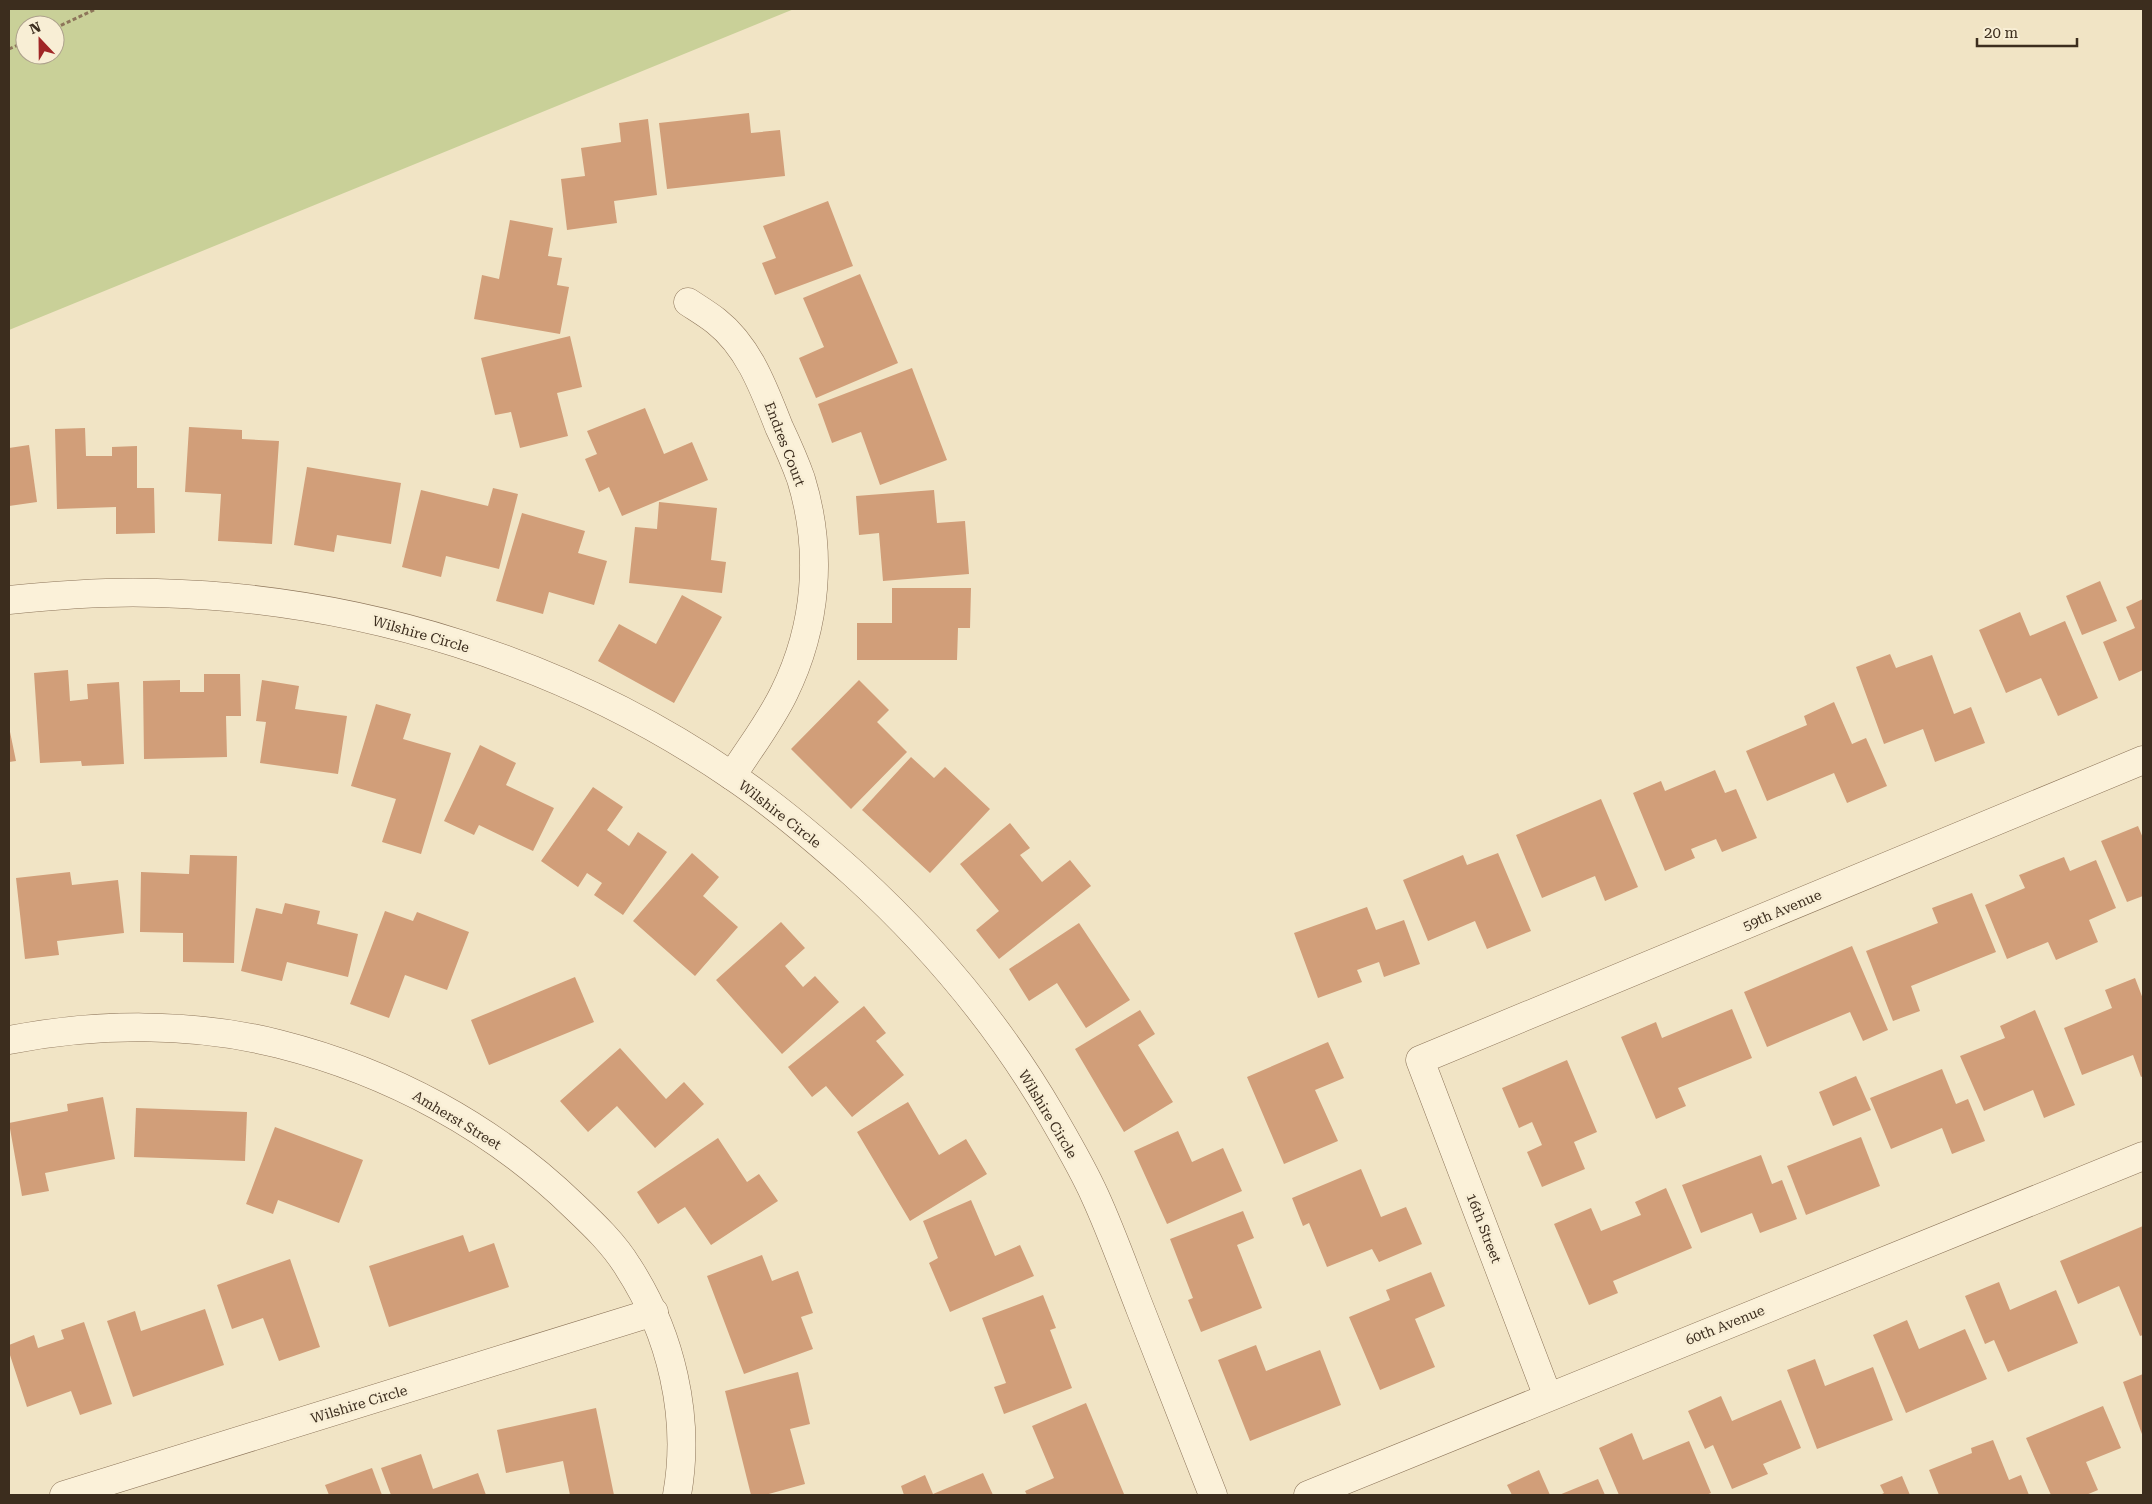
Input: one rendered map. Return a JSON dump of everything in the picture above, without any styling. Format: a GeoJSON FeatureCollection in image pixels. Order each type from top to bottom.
{"type":"FeatureCollection","features":[{"type":"Feature","properties":{"kind":"street","name":"Endres Court"},"geometry":{"type":"LineString","coordinates":[[688,302],[717,322],[744,352],[760,381],[801,479],[812,526],[815,564],[812,603],[802,649],[784,694],[732,776]]}},
{"type":"Feature","properties":{"kind":"street","name":"Wilshire Circle"},"geometry":{"type":"LineString","coordinates":[[9,600],[60,595],[135,593],[209,595],[320,609],[412,629],[500,658],[603,702],[685,746],[732,776],[807,832],[890,908],[942,962],[999,1035],[1051,1114],[1095,1196],[1213,1495]]}},
{"type":"Feature","properties":{"kind":"street","name":"59th Avenue"},"geometry":{"type":"LineString","coordinates":[[1420,1060],[2143,760]]}},
{"type":"Feature","properties":{"kind":"street","name":"Amherst Street"},"geometry":{"type":"LineString","coordinates":[[9,1040],[45,1033],[123,1027],[201,1030],[278,1044],[353,1066],[425,1098],[482,1131],[545,1178],[600,1231],[628,1266],[654,1312],[671,1361],[682,1426],[679,1482],[676,1495]]}},
{"type":"Feature","properties":{"kind":"street","name":"16th Street"},"geometry":{"type":"LineString","coordinates":[[1420,1060],[1548,1397]]}},
{"type":"Feature","properties":{"kind":"street","name":"60th Avenue"},"geometry":{"type":"LineString","coordinates":[[1308,1495],[2143,1156]]}},
{"type":"Feature","properties":{"kind":"street","name":"Wilshire Circle"},"geometry":{"type":"LineString","coordinates":[[64,1495],[654,1312]]}},
{"type":"Feature","properties":{"kind":"path"},"geometry":{"type":"LineString","coordinates":[[65,23],[96,9]]}},
{"type":"Feature","properties":{"kind":"green space"},"geometry":{"type":"Polygon","coordinates":[[[9,9],[794,9],[9,330],[9,9]]]}},
{"type":"Feature","properties":{"kind":"building"},"geometry":{"type":"Polygon","coordinates":[[[749,113],[751,133],[780,130],[785,176],[667,189],[659,123],[749,113]]]}},
{"type":"Feature","properties":{"kind":"building"},"geometry":{"type":"Polygon","coordinates":[[[648,119],[657,195],[614,201],[617,223],[567,230],[561,179],[585,176],[581,148],[621,142],[619,123],[648,119]]]}},
{"type":"Feature","properties":{"kind":"building"},"geometry":{"type":"Polygon","coordinates":[[[828,201],[853,266],[775,295],[762,263],[776,258],[763,226],[828,201]]]}},
{"type":"Feature","properties":{"kind":"building"},"geometry":{"type":"Polygon","coordinates":[[[510,220],[553,228],[548,256],[562,258],[557,285],[569,287],[560,334],[474,319],[482,275],[499,279],[510,220]]]}},
{"type":"Feature","properties":{"kind":"building"},"geometry":{"type":"Polygon","coordinates":[[[860,274],[898,363],[816,398],[799,358],[824,347],[803,298],[860,274]]]}},
{"type":"Feature","properties":{"kind":"building"},"geometry":{"type":"Polygon","coordinates":[[[570,336],[582,387],[557,393],[568,436],[520,448],[511,412],[495,415],[481,358],[570,336]]]}},
{"type":"Feature","properties":{"kind":"building"},"geometry":{"type":"Polygon","coordinates":[[[912,368],[947,460],[880,485],[861,432],[832,443],[818,404],[912,368]]]}},
{"type":"Feature","properties":{"kind":"building"},"geometry":{"type":"Polygon","coordinates":[[[645,408],[664,454],[692,442],[708,480],[622,516],[609,487],[599,492],[585,459],[597,454],[587,431],[645,408]]]}},
{"type":"Feature","properties":{"kind":"building"},"geometry":{"type":"Polygon","coordinates":[[[189,427],[242,430],[242,439],[279,441],[272,544],[218,541],[221,494],[185,492],[189,427]]]}},
{"type":"Feature","properties":{"kind":"building"},"geometry":{"type":"Polygon","coordinates":[[[85,428],[86,456],[112,456],[112,447],[137,446],[137,488],[154,488],[155,533],[116,534],[116,507],[57,509],[55,429],[85,428]]]}},
{"type":"Feature","properties":{"kind":"building"},"geometry":{"type":"Polygon","coordinates":[[[29,445],[37,502],[9,506],[9,448],[29,445]]]}},
{"type":"Feature","properties":{"kind":"building"},"geometry":{"type":"Polygon","coordinates":[[[307,467],[401,483],[391,544],[337,535],[334,552],[294,545],[307,467]]]}},
{"type":"Feature","properties":{"kind":"building"},"geometry":{"type":"Polygon","coordinates":[[[493,488],[518,494],[499,569],[446,556],[441,577],[402,567],[421,490],[488,506],[493,488]]]}},
{"type":"Feature","properties":{"kind":"building"},"geometry":{"type":"Polygon","coordinates":[[[934,490],[937,523],[965,521],[969,574],[883,581],[879,533],[859,535],[856,496],[934,490]]]}},
{"type":"Feature","properties":{"kind":"building"},"geometry":{"type":"Polygon","coordinates":[[[659,502],[717,508],[711,560],[726,562],[722,593],[629,583],[635,527],[657,529],[659,502]]]}},
{"type":"Feature","properties":{"kind":"building"},"geometry":{"type":"Polygon","coordinates":[[[522,513],[585,531],[578,553],[607,561],[594,605],[549,592],[543,614],[496,601],[522,513]]]}},
{"type":"Feature","properties":{"kind":"building"},"geometry":{"type":"Polygon","coordinates":[[[2100,581],[2117,621],[2082,635],[2066,596],[2100,581]]]}},
{"type":"Feature","properties":{"kind":"building"},"geometry":{"type":"Polygon","coordinates":[[[892,588],[971,588],[970,628],[958,628],[957,660],[857,660],[857,623],[892,623],[892,588]]]}},
{"type":"Feature","properties":{"kind":"building"},"geometry":{"type":"Polygon","coordinates":[[[682,595],[722,617],[674,703],[598,661],[619,624],[656,644],[682,595]]]}},
{"type":"Feature","properties":{"kind":"building"},"geometry":{"type":"Polygon","coordinates":[[[2143,599],[2143,670],[2119,681],[2103,642],[2135,628],[2126,607],[2143,599]]]}},
{"type":"Feature","properties":{"kind":"building"},"geometry":{"type":"Polygon","coordinates":[[[2020,612],[2030,636],[2065,621],[2098,698],[2058,716],[2041,678],[2006,693],[1979,630],[2020,612]]]}},
{"type":"Feature","properties":{"kind":"building"},"geometry":{"type":"Polygon","coordinates":[[[1890,654],[1896,668],[1932,655],[1954,714],[1971,707],[1985,743],[1935,762],[1923,729],[1884,744],[1856,667],[1890,654]]]}},
{"type":"Feature","properties":{"kind":"building"},"geometry":{"type":"Polygon","coordinates":[[[68,670],[70,701],[88,699],[87,684],[119,682],[124,764],[82,766],[81,761],[40,763],[34,673],[68,670]]]}},
{"type":"Feature","properties":{"kind":"building"},"geometry":{"type":"Polygon","coordinates":[[[204,674],[240,674],[241,716],[226,716],[227,757],[144,759],[143,681],[180,680],[180,692],[204,692],[204,674]]]}},
{"type":"Feature","properties":{"kind":"building"},"geometry":{"type":"Polygon","coordinates":[[[262,680],[299,686],[295,709],[347,716],[338,774],[260,763],[266,722],[256,721],[262,680]]]}},
{"type":"Feature","properties":{"kind":"building"},"geometry":{"type":"Polygon","coordinates":[[[859,680],[889,710],[877,722],[907,752],[851,809],[791,749],[859,680]]]}},
{"type":"Feature","properties":{"kind":"building"},"geometry":{"type":"Polygon","coordinates":[[[1834,702],[1852,744],[1866,738],[1887,786],[1847,803],[1834,773],[1767,801],[1746,751],[1807,725],[1804,716],[1834,702]]]}},
{"type":"Feature","properties":{"kind":"building"},"geometry":{"type":"Polygon","coordinates":[[[376,704],[411,714],[403,739],[451,753],[421,854],[382,842],[396,799],[351,786],[376,704]]]}},
{"type":"Feature","properties":{"kind":"building"},"geometry":{"type":"Polygon","coordinates":[[[9,727],[16,761],[9,762],[9,727]]]}},
{"type":"Feature","properties":{"kind":"building"},"geometry":{"type":"Polygon","coordinates":[[[480,745],[516,763],[506,785],[554,808],[533,851],[479,825],[474,835],[444,821],[480,745]]]}},
{"type":"Feature","properties":{"kind":"building"},"geometry":{"type":"Polygon","coordinates":[[[911,757],[934,778],[945,767],[990,809],[930,873],[862,810],[911,757]]]}},
{"type":"Feature","properties":{"kind":"building"},"geometry":{"type":"Polygon","coordinates":[[[1715,770],[1725,793],[1736,789],[1757,838],[1722,852],[1716,839],[1691,849],[1695,858],[1665,871],[1633,793],[1661,781],[1665,791],[1715,770]]]}},
{"type":"Feature","properties":{"kind":"building"},"geometry":{"type":"Polygon","coordinates":[[[593,787],[623,807],[607,830],[629,846],[638,832],[667,852],[623,915],[594,895],[602,883],[587,873],[578,887],[541,861],[593,787]]]}},
{"type":"Feature","properties":{"kind":"building"},"geometry":{"type":"Polygon","coordinates":[[[1601,799],[1638,887],[1605,901],[1595,876],[1542,898],[1516,835],[1601,799]]]}},
{"type":"Feature","properties":{"kind":"building"},"geometry":{"type":"Polygon","coordinates":[[[1010,823],[1030,848],[1020,855],[1042,882],[1070,860],[1091,886],[999,959],[976,930],[999,911],[960,864],[1010,823]]]}},
{"type":"Feature","properties":{"kind":"building"},"geometry":{"type":"Polygon","coordinates":[[[2138,826],[2143,838],[2143,896],[2127,902],[2101,841],[2138,826]]]}},
{"type":"Feature","properties":{"kind":"building"},"geometry":{"type":"Polygon","coordinates":[[[692,853],[719,877],[703,896],[738,927],[695,976],[633,921],[692,853]]]}},
{"type":"Feature","properties":{"kind":"building"},"geometry":{"type":"Polygon","coordinates":[[[1498,853],[1531,931],[1487,949],[1475,921],[1428,941],[1403,880],[1463,855],[1467,865],[1498,853]]]}},
{"type":"Feature","properties":{"kind":"building"},"geometry":{"type":"Polygon","coordinates":[[[190,855],[237,856],[234,963],[183,962],[183,933],[140,932],[141,872],[189,874],[190,855]]]}},
{"type":"Feature","properties":{"kind":"building"},"geometry":{"type":"Polygon","coordinates":[[[2064,857],[2070,871],[2096,860],[2116,908],[2089,920],[2098,942],[2056,960],[2048,942],[2007,959],[1985,905],[2025,888],[2019,875],[2064,857]]]}},
{"type":"Feature","properties":{"kind":"building"},"geometry":{"type":"Polygon","coordinates":[[[70,872],[72,885],[118,880],[124,933],[57,941],[59,955],[25,959],[16,878],[70,872]]]}},
{"type":"Feature","properties":{"kind":"building"},"geometry":{"type":"Polygon","coordinates":[[[1972,893],[1996,952],[1911,986],[1920,1011],[1893,1021],[1866,951],[1938,923],[1932,908],[1972,893]]]}},
{"type":"Feature","properties":{"kind":"building"},"geometry":{"type":"Polygon","coordinates":[[[285,903],[320,911],[317,924],[358,934],[348,977],[287,962],[282,981],[241,971],[256,908],[282,914],[285,903]]]}},
{"type":"Feature","properties":{"kind":"building"},"geometry":{"type":"Polygon","coordinates":[[[1367,907],[1376,930],[1404,920],[1420,964],[1384,977],[1379,962],[1357,970],[1362,982],[1318,998],[1294,933],[1367,907]]]}},
{"type":"Feature","properties":{"kind":"building"},"geometry":{"type":"Polygon","coordinates":[[[385,911],[413,921],[417,912],[469,932],[447,990],[405,975],[389,1018],[350,1004],[385,911]]]}},
{"type":"Feature","properties":{"kind":"building"},"geometry":{"type":"Polygon","coordinates":[[[781,922],[805,948],[785,966],[803,987],[815,976],[839,1002],[782,1054],[716,980],[781,922]]]}},
{"type":"Feature","properties":{"kind":"building"},"geometry":{"type":"Polygon","coordinates":[[[1079,923],[1130,1000],[1086,1028],[1057,983],[1029,1001],[1009,969],[1079,923]]]}},
{"type":"Feature","properties":{"kind":"building"},"geometry":{"type":"Polygon","coordinates":[[[1852,946],[1888,1030],[1863,1041],[1850,1012],[1767,1047],[1744,992],[1852,946]]]}},
{"type":"Feature","properties":{"kind":"building"},"geometry":{"type":"Polygon","coordinates":[[[575,977],[594,1022],[489,1065],[471,1020],[575,977]]]}},
{"type":"Feature","properties":{"kind":"building"},"geometry":{"type":"Polygon","coordinates":[[[2135,978],[2143,999],[2143,1076],[2141,1077],[2133,1055],[2082,1075],[2064,1028],[2112,1008],[2105,990],[2135,978]]]}},
{"type":"Feature","properties":{"kind":"building"},"geometry":{"type":"Polygon","coordinates":[[[864,1006],[886,1033],[876,1041],[904,1075],[852,1117],[826,1086],[812,1097],[788,1067],[864,1006]]]}},
{"type":"Feature","properties":{"kind":"building"},"geometry":{"type":"Polygon","coordinates":[[[1732,1009],[1752,1058],[1678,1088],[1686,1106],[1656,1119],[1621,1037],[1656,1022],[1662,1038],[1732,1009]]]}},
{"type":"Feature","properties":{"kind":"building"},"geometry":{"type":"Polygon","coordinates":[[[1140,1010],[1155,1034],[1138,1045],[1173,1102],[1124,1132],[1075,1049],[1140,1010]]]}},
{"type":"Feature","properties":{"kind":"building"},"geometry":{"type":"Polygon","coordinates":[[[2035,1010],[2075,1105],[2044,1118],[2033,1090],[1984,1111],[1960,1056],[2005,1038],[2000,1026],[2035,1010]]]}},
{"type":"Feature","properties":{"kind":"building"},"geometry":{"type":"Polygon","coordinates":[[[1328,1042],[1344,1078],[1315,1090],[1338,1141],[1284,1164],[1247,1077],[1328,1042]]]}},
{"type":"Feature","properties":{"kind":"building"},"geometry":{"type":"Polygon","coordinates":[[[620,1048],[666,1099],[684,1082],[704,1104],[655,1148],[617,1106],[588,1132],[560,1101],[620,1048]]]}},
{"type":"Feature","properties":{"kind":"building"},"geometry":{"type":"Polygon","coordinates":[[[1567,1060],[1597,1132],[1574,1142],[1585,1169],[1542,1187],[1527,1152],[1542,1145],[1532,1122],[1519,1128],[1502,1088],[1567,1060]]]}},
{"type":"Feature","properties":{"kind":"building"},"geometry":{"type":"Polygon","coordinates":[[[1942,1069],[1956,1104],[1968,1099],[1985,1141],[1952,1154],[1942,1128],[1891,1149],[1870,1098],[1942,1069]]]}},
{"type":"Feature","properties":{"kind":"building"},"geometry":{"type":"Polygon","coordinates":[[[1856,1076],[1871,1110],[1833,1126],[1819,1092],[1856,1076]]]}},
{"type":"Feature","properties":{"kind":"building"},"geometry":{"type":"Polygon","coordinates":[[[103,1097],[115,1159],[45,1173],[49,1191],[22,1196],[9,1123],[68,1111],[67,1104],[103,1097]]]}},
{"type":"Feature","properties":{"kind":"building"},"geometry":{"type":"Polygon","coordinates":[[[908,1102],[939,1155],[966,1139],[987,1174],[910,1221],[857,1132],[908,1102]]]}},
{"type":"Feature","properties":{"kind":"building"},"geometry":{"type":"Polygon","coordinates":[[[136,1108],[247,1112],[245,1161],[134,1157],[136,1108]]]}},
{"type":"Feature","properties":{"kind":"building"},"geometry":{"type":"Polygon","coordinates":[[[275,1127],[363,1160],[339,1223],[278,1200],[273,1214],[246,1204],[275,1127]]]}},
{"type":"Feature","properties":{"kind":"building"},"geometry":{"type":"Polygon","coordinates":[[[1178,1131],[1192,1162],[1223,1148],[1242,1191],[1167,1224],[1134,1151],[1178,1131]]]}},
{"type":"Feature","properties":{"kind":"building"},"geometry":{"type":"Polygon","coordinates":[[[1861,1137],[1880,1186],[1806,1215],[1787,1166],[1861,1137]]]}},
{"type":"Feature","properties":{"kind":"building"},"geometry":{"type":"Polygon","coordinates":[[[718,1138],[747,1182],[759,1174],[778,1201],[711,1245],[685,1207],[658,1224],[637,1192],[718,1138]]]}},
{"type":"Feature","properties":{"kind":"building"},"geometry":{"type":"Polygon","coordinates":[[[1761,1155],[1772,1184],[1782,1180],[1797,1219],[1760,1233],[1752,1213],[1701,1233],[1682,1185],[1761,1155]]]}},
{"type":"Feature","properties":{"kind":"building"},"geometry":{"type":"Polygon","coordinates":[[[1361,1169],[1381,1217],[1406,1207],[1422,1244],[1379,1262],[1372,1249],[1327,1267],[1309,1223],[1303,1226],[1292,1198],[1361,1169]]]}},
{"type":"Feature","properties":{"kind":"building"},"geometry":{"type":"Polygon","coordinates":[[[1666,1188],[1692,1248],[1613,1281],[1618,1293],[1589,1305],[1554,1224],[1591,1208],[1601,1231],[1641,1215],[1635,1202],[1666,1188]]]}},
{"type":"Feature","properties":{"kind":"building"},"geometry":{"type":"Polygon","coordinates":[[[971,1200],[995,1256],[1020,1245],[1034,1276],[950,1312],[929,1263],[938,1258],[923,1221],[971,1200]]]}},
{"type":"Feature","properties":{"kind":"building"},"geometry":{"type":"Polygon","coordinates":[[[1243,1211],[1254,1238],[1237,1245],[1262,1308],[1201,1332],[1188,1300],[1193,1298],[1170,1239],[1243,1211]]]}},
{"type":"Feature","properties":{"kind":"building"},"geometry":{"type":"Polygon","coordinates":[[[2143,1226],[2143,1335],[2140,1336],[2119,1286],[2078,1304],[2060,1261],[2143,1226]]]}},
{"type":"Feature","properties":{"kind":"building"},"geometry":{"type":"Polygon","coordinates":[[[463,1235],[469,1252],[494,1243],[509,1287],[389,1327],[369,1266],[463,1235]]]}},
{"type":"Feature","properties":{"kind":"building"},"geometry":{"type":"Polygon","coordinates":[[[762,1255],[772,1281],[798,1271],[813,1313],[801,1317],[813,1349],[744,1374],[707,1276],[762,1255]]]}},
{"type":"Feature","properties":{"kind":"building"},"geometry":{"type":"Polygon","coordinates":[[[290,1259],[320,1347],[279,1361],[263,1318],[232,1329],[217,1285],[290,1259]]]}},
{"type":"Feature","properties":{"kind":"building"},"geometry":{"type":"Polygon","coordinates":[[[1431,1272],[1445,1306],[1415,1319],[1435,1367],[1380,1390],[1349,1317],[1390,1300],[1386,1290],[1431,1272]]]}},
{"type":"Feature","properties":{"kind":"building"},"geometry":{"type":"Polygon","coordinates":[[[1999,1282],[2010,1310],[2056,1290],[2078,1343],[2008,1372],[1994,1340],[1985,1344],[1965,1296],[1999,1282]]]}},
{"type":"Feature","properties":{"kind":"building"},"geometry":{"type":"Polygon","coordinates":[[[1043,1295],[1056,1328],[1050,1330],[1072,1388],[1004,1414],[994,1387],[1006,1383],[982,1318],[1043,1295]]]}},
{"type":"Feature","properties":{"kind":"building"},"geometry":{"type":"Polygon","coordinates":[[[205,1309],[224,1365],[133,1397],[107,1321],[135,1311],[141,1331],[205,1309]]]}},
{"type":"Feature","properties":{"kind":"building"},"geometry":{"type":"Polygon","coordinates":[[[1907,1320],[1919,1349],[1965,1329],[1987,1379],[1906,1413],[1873,1335],[1907,1320]]]}},
{"type":"Feature","properties":{"kind":"building"},"geometry":{"type":"Polygon","coordinates":[[[84,1322],[112,1404],[80,1415],[71,1391],[27,1407],[9,1352],[9,1345],[34,1335],[38,1348],[64,1339],[61,1330],[84,1322]]]}},
{"type":"Feature","properties":{"kind":"building"},"geometry":{"type":"Polygon","coordinates":[[[1256,1345],[1266,1371],[1320,1350],[1341,1405],[1250,1441],[1218,1360],[1256,1345]]]}},
{"type":"Feature","properties":{"kind":"building"},"geometry":{"type":"Polygon","coordinates":[[[1815,1359],[1825,1386],[1873,1367],[1893,1420],[1817,1449],[1787,1370],[1815,1359]]]}},
{"type":"Feature","properties":{"kind":"building"},"geometry":{"type":"Polygon","coordinates":[[[798,1372],[810,1424],[790,1429],[805,1484],[765,1495],[751,1495],[725,1391],[798,1372]]]}},
{"type":"Feature","properties":{"kind":"building"},"geometry":{"type":"Polygon","coordinates":[[[2143,1374],[2143,1437],[2123,1382],[2143,1374]]]}},
{"type":"Feature","properties":{"kind":"building"},"geometry":{"type":"Polygon","coordinates":[[[1721,1396],[1732,1421],[1781,1400],[1801,1448],[1763,1464],[1768,1474],[1732,1489],[1713,1445],[1705,1449],[1688,1411],[1721,1396]]]}},
{"type":"Feature","properties":{"kind":"building"},"geometry":{"type":"Polygon","coordinates":[[[1086,1403],[1124,1494],[1027,1495],[1025,1491],[1054,1478],[1032,1426],[1086,1403]]]}},
{"type":"Feature","properties":{"kind":"building"},"geometry":{"type":"Polygon","coordinates":[[[2103,1406],[2121,1448],[2086,1462],[2098,1490],[2086,1495],[2051,1495],[2026,1438],[2103,1406]]]}},
{"type":"Feature","properties":{"kind":"building"},"geometry":{"type":"Polygon","coordinates":[[[596,1408],[614,1495],[570,1495],[563,1461],[506,1473],[497,1430],[596,1408]]]}},
{"type":"Feature","properties":{"kind":"building"},"geometry":{"type":"Polygon","coordinates":[[[1632,1433],[1643,1460],[1689,1441],[1711,1493],[1706,1495],[1619,1495],[1599,1448],[1632,1433]]]}},
{"type":"Feature","properties":{"kind":"building"},"geometry":{"type":"Polygon","coordinates":[[[1993,1440],[2009,1480],[2021,1475],[2029,1495],[1939,1495],[1929,1470],[1972,1453],[1971,1448],[1993,1440]]]}},
{"type":"Feature","properties":{"kind":"building"},"geometry":{"type":"Polygon","coordinates":[[[421,1454],[433,1489],[478,1473],[486,1495],[391,1495],[381,1468],[421,1454]]]}},
{"type":"Feature","properties":{"kind":"building"},"geometry":{"type":"Polygon","coordinates":[[[372,1468],[382,1495],[329,1495],[325,1485],[372,1468]]]}},
{"type":"Feature","properties":{"kind":"building"},"geometry":{"type":"Polygon","coordinates":[[[1539,1470],[1550,1495],[1512,1495],[1507,1485],[1539,1470]]]}},
{"type":"Feature","properties":{"kind":"building"},"geometry":{"type":"Polygon","coordinates":[[[983,1473],[993,1495],[904,1495],[901,1486],[925,1475],[933,1494],[983,1473]]]}},
{"type":"Feature","properties":{"kind":"building"},"geometry":{"type":"Polygon","coordinates":[[[1902,1476],[1910,1495],[1880,1495],[1884,1493],[1880,1485],[1902,1476]]]}},
{"type":"Feature","properties":{"kind":"building"},"geometry":{"type":"Polygon","coordinates":[[[1598,1479],[1605,1495],[1559,1495],[1598,1479]]]}}]}
